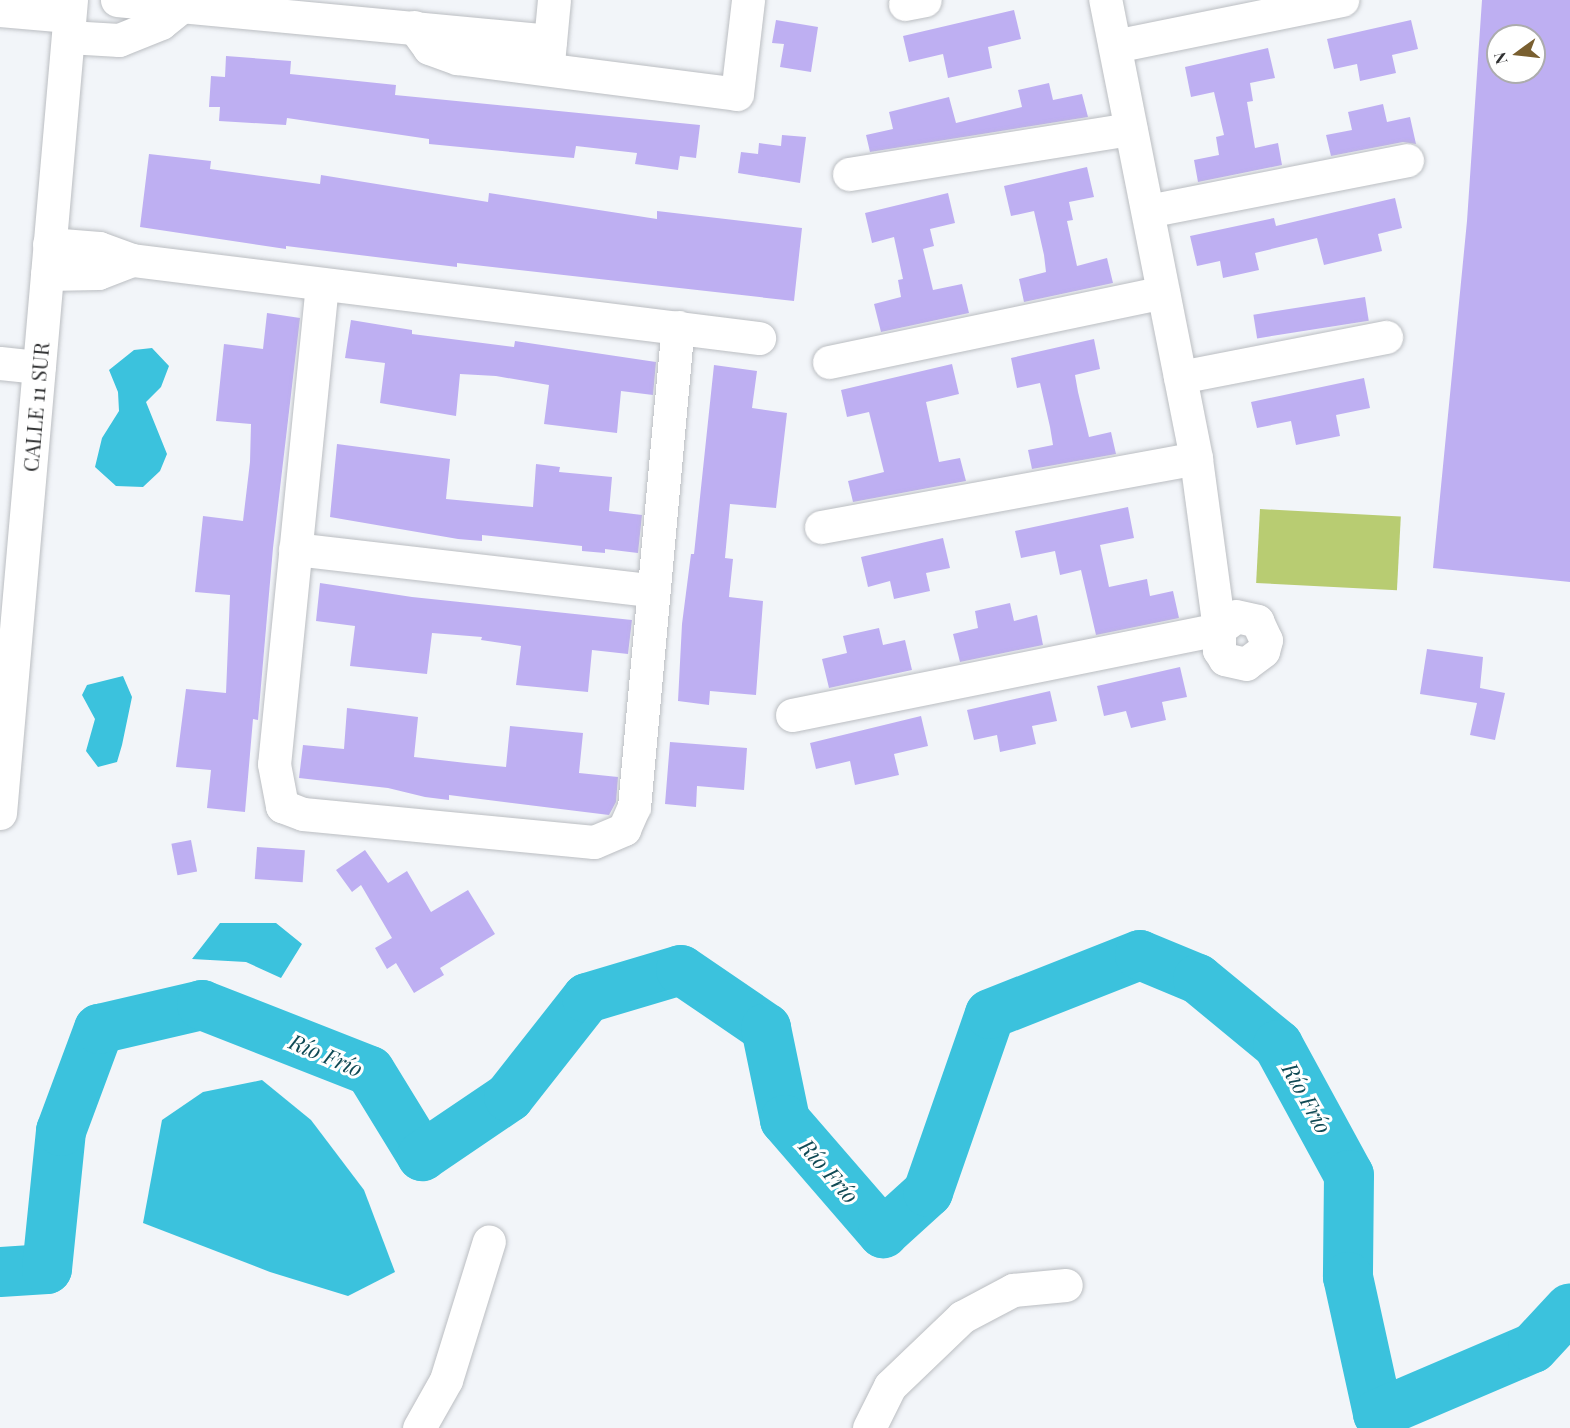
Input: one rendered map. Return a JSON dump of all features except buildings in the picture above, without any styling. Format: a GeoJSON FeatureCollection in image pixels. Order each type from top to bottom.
{"type":"FeatureCollection","features":[{"type":"Feature","properties":{"kind":"street"},"geometry":{"type":"LineString","coordinates":[[117,0],[178,9],[414,27],[429,48],[456,58],[549,56],[737,94],[748,0]]}},
{"type":"Feature","properties":{"kind":"street"},"geometry":{"type":"LineString","coordinates":[[549,56],[554,0]]}},
{"type":"Feature","properties":{"kind":"street"},"geometry":{"type":"LineString","coordinates":[[792,715],[1219,629],[1196,458],[1105,0]]}},
{"type":"Feature","properties":{"kind":"street"},"geometry":{"type":"LineString","coordinates":[[1115,46],[1342,0]]}},
{"type":"Feature","properties":{"kind":"street"},"geometry":{"type":"LineString","coordinates":[[0,10],[69,18],[119,40],[151,28],[178,9]]}},
{"type":"Feature","properties":{"kind":"street","name":"CALLE 11 SUR"},"geometry":{"type":"LineString","coordinates":[[0,813],[69,18]]}},
{"type":"Feature","properties":{"kind":"street"},"geometry":{"type":"LineString","coordinates":[[849,174],[1130,129]]}},
{"type":"Feature","properties":{"kind":"street"},"geometry":{"type":"LineString","coordinates":[[1148,211],[1407,160]]}},
{"type":"Feature","properties":{"kind":"street"},"geometry":{"type":"LineString","coordinates":[[48,259],[99,248],[132,260],[759,338]]}},
{"type":"Feature","properties":{"kind":"street"},"geometry":{"type":"LineString","coordinates":[[322,284],[274,764],[282,806],[303,814],[594,842],[624,829],[634,807],[651,590],[678,327]]}},
{"type":"Feature","properties":{"kind":"street"},"geometry":{"type":"LineString","coordinates":[[829,362],[1163,292]]}},
{"type":"Feature","properties":{"kind":"street"},"geometry":{"type":"LineString","coordinates":[[1180,377],[1386,337]]}},
{"type":"Feature","properties":{"kind":"street"},"geometry":{"type":"LineString","coordinates":[[0,363],[39,367]]}},
{"type":"Feature","properties":{"kind":"street"},"geometry":{"type":"LineString","coordinates":[[820,526],[1196,458]]}},
{"type":"Feature","properties":{"kind":"street"},"geometry":{"type":"LineString","coordinates":[[295,549],[651,590]]}},
{"type":"Feature","properties":{"kind":"street"},"geometry":{"type":"LineString","coordinates":[[419,1428],[446,1380],[489,1241]]}},
{"type":"Feature","properties":{"kind":"street"},"geometry":{"type":"LineString","coordinates":[[869,1428],[890,1386],[962,1317],[1013,1290],[1066,1285]]}},
{"type":"Feature","properties":{"kind":"green space"},"geometry":{"type":"Polygon","coordinates":[[[1260,509],[1401,516],[1397,590],[1256,583],[1260,509]]]}},
{"type":"Feature","properties":{"kind":"water"},"geometry":{"type":"Polygon","coordinates":[[[152,348],[169,366],[161,387],[146,402],[167,454],[160,471],[143,487],[116,486],[95,467],[102,438],[119,411],[118,392],[109,370],[134,350],[152,348]]]}},
{"type":"Feature","properties":{"kind":"water"},"geometry":{"type":"Polygon","coordinates":[[[123,676],[132,697],[122,745],[117,762],[98,767],[86,751],[95,719],[82,695],[87,685],[123,676]]]}},
{"type":"Feature","properties":{"kind":"water"},"geometry":{"type":"Polygon","coordinates":[[[220,923],[276,923],[302,944],[281,978],[246,962],[192,959],[220,923]]]}},
{"type":"Feature","properties":{"kind":"water"},"geometry":{"type":"Polygon","coordinates":[[[262,1080],[311,1120],[364,1190],[395,1272],[348,1296],[270,1272],[143,1223],[162,1120],[203,1092],[262,1080]]]}},
{"type":"Feature","properties":{"kind":"waterway","name":"Río Frío"},"geometry":{"type":"LineString","coordinates":[[0,1272],[47,1269],[61,1131],[99,1029],[202,1005],[370,1071],[422,1156],[509,1097],[587,998],[681,970],[766,1028],[785,1120],[883,1233],[928,1192],[990,1014],[1140,955],[1198,979],[1278,1045],[1349,1175],[1348,1277],[1378,1414],[1533,1348],[1570,1308]]}}]}
